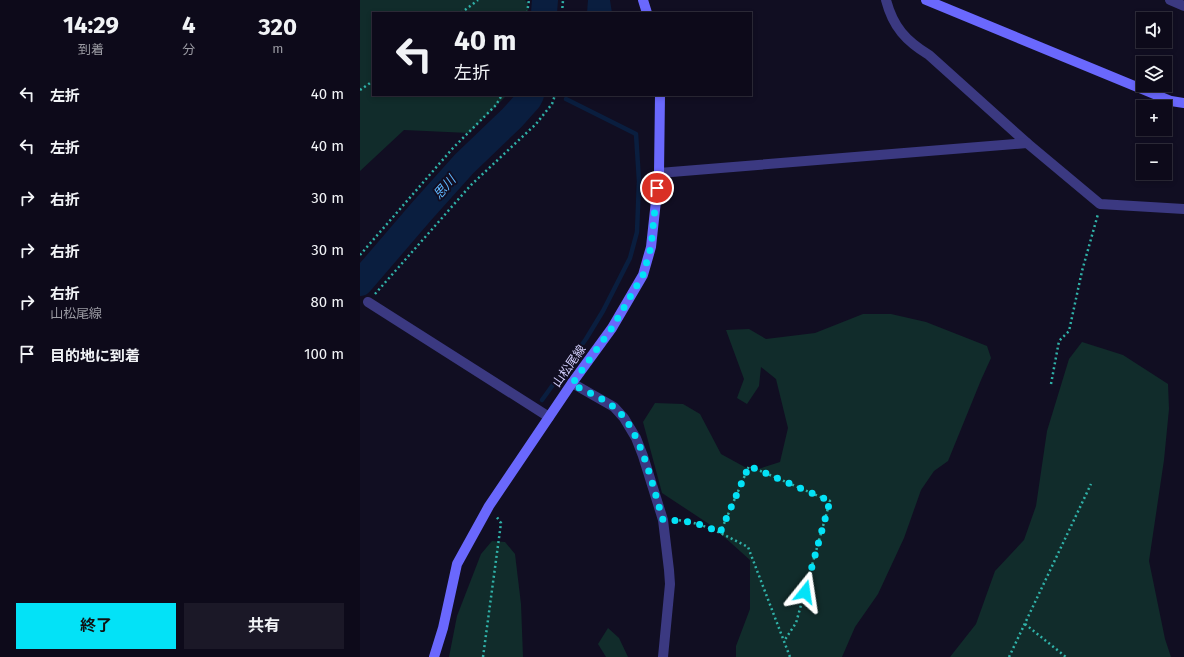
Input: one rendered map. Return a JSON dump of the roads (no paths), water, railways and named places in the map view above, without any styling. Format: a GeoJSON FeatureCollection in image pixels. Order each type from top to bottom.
{"type":"FeatureCollection","features":[{"type":"Feature","properties":{"kind":"main road"},"geometry":{"type":"LineString","coordinates":[[643,0],[647,12]]}},
{"type":"Feature","properties":{"kind":"main road"},"geometry":{"type":"LineString","coordinates":[[930,1],[1171,101],[1184,103]]}},
{"type":"Feature","properties":{"kind":"main road","name":"山松尾線"},"geometry":{"type":"LineString","coordinates":[[434,657],[443,628],[457,564],[489,506],[549,417],[612,328],[643,275],[651,247],[659,173],[660,96]]}},
{"type":"Feature","properties":{"kind":"street"},"geometry":{"type":"LineString","coordinates":[[886,0],[889,13],[898,29],[912,44],[929,55],[1027,143],[1100,204],[1184,208]]}},
{"type":"Feature","properties":{"kind":"street"},"geometry":{"type":"LineString","coordinates":[[1170,0],[1184,6]]}},
{"type":"Feature","properties":{"kind":"street"},"geometry":{"type":"LineString","coordinates":[[659,173],[1027,143]]}},
{"type":"Feature","properties":{"kind":"street"},"geometry":{"type":"LineString","coordinates":[[368,302],[549,417]]}},
{"type":"Feature","properties":{"kind":"street"},"geometry":{"type":"LineString","coordinates":[[572,384],[614,407],[624,418],[636,438],[643,456],[663,520],[669,570],[670,584],[663,657]]}},
{"type":"Feature","properties":{"kind":"water"},"geometry":{"type":"Polygon","coordinates":[[[588,0],[610,0],[612,12],[587,12],[588,0]]]}},
{"type":"Feature","properties":{"kind":"waterway","name":"思川"},"geometry":{"type":"LineString","coordinates":[[544,12],[545,0]]}},
{"type":"Feature","properties":{"kind":"waterway","name":"思川"},"geometry":{"type":"LineString","coordinates":[[360,283],[464,164],[512,118],[530,96]]}},
{"type":"Feature","properties":{"kind":"waterway"},"geometry":{"type":"LineString","coordinates":[[542,400],[586,339],[603,311],[630,258],[637,232],[639,181],[636,134],[566,99]]}}]}
